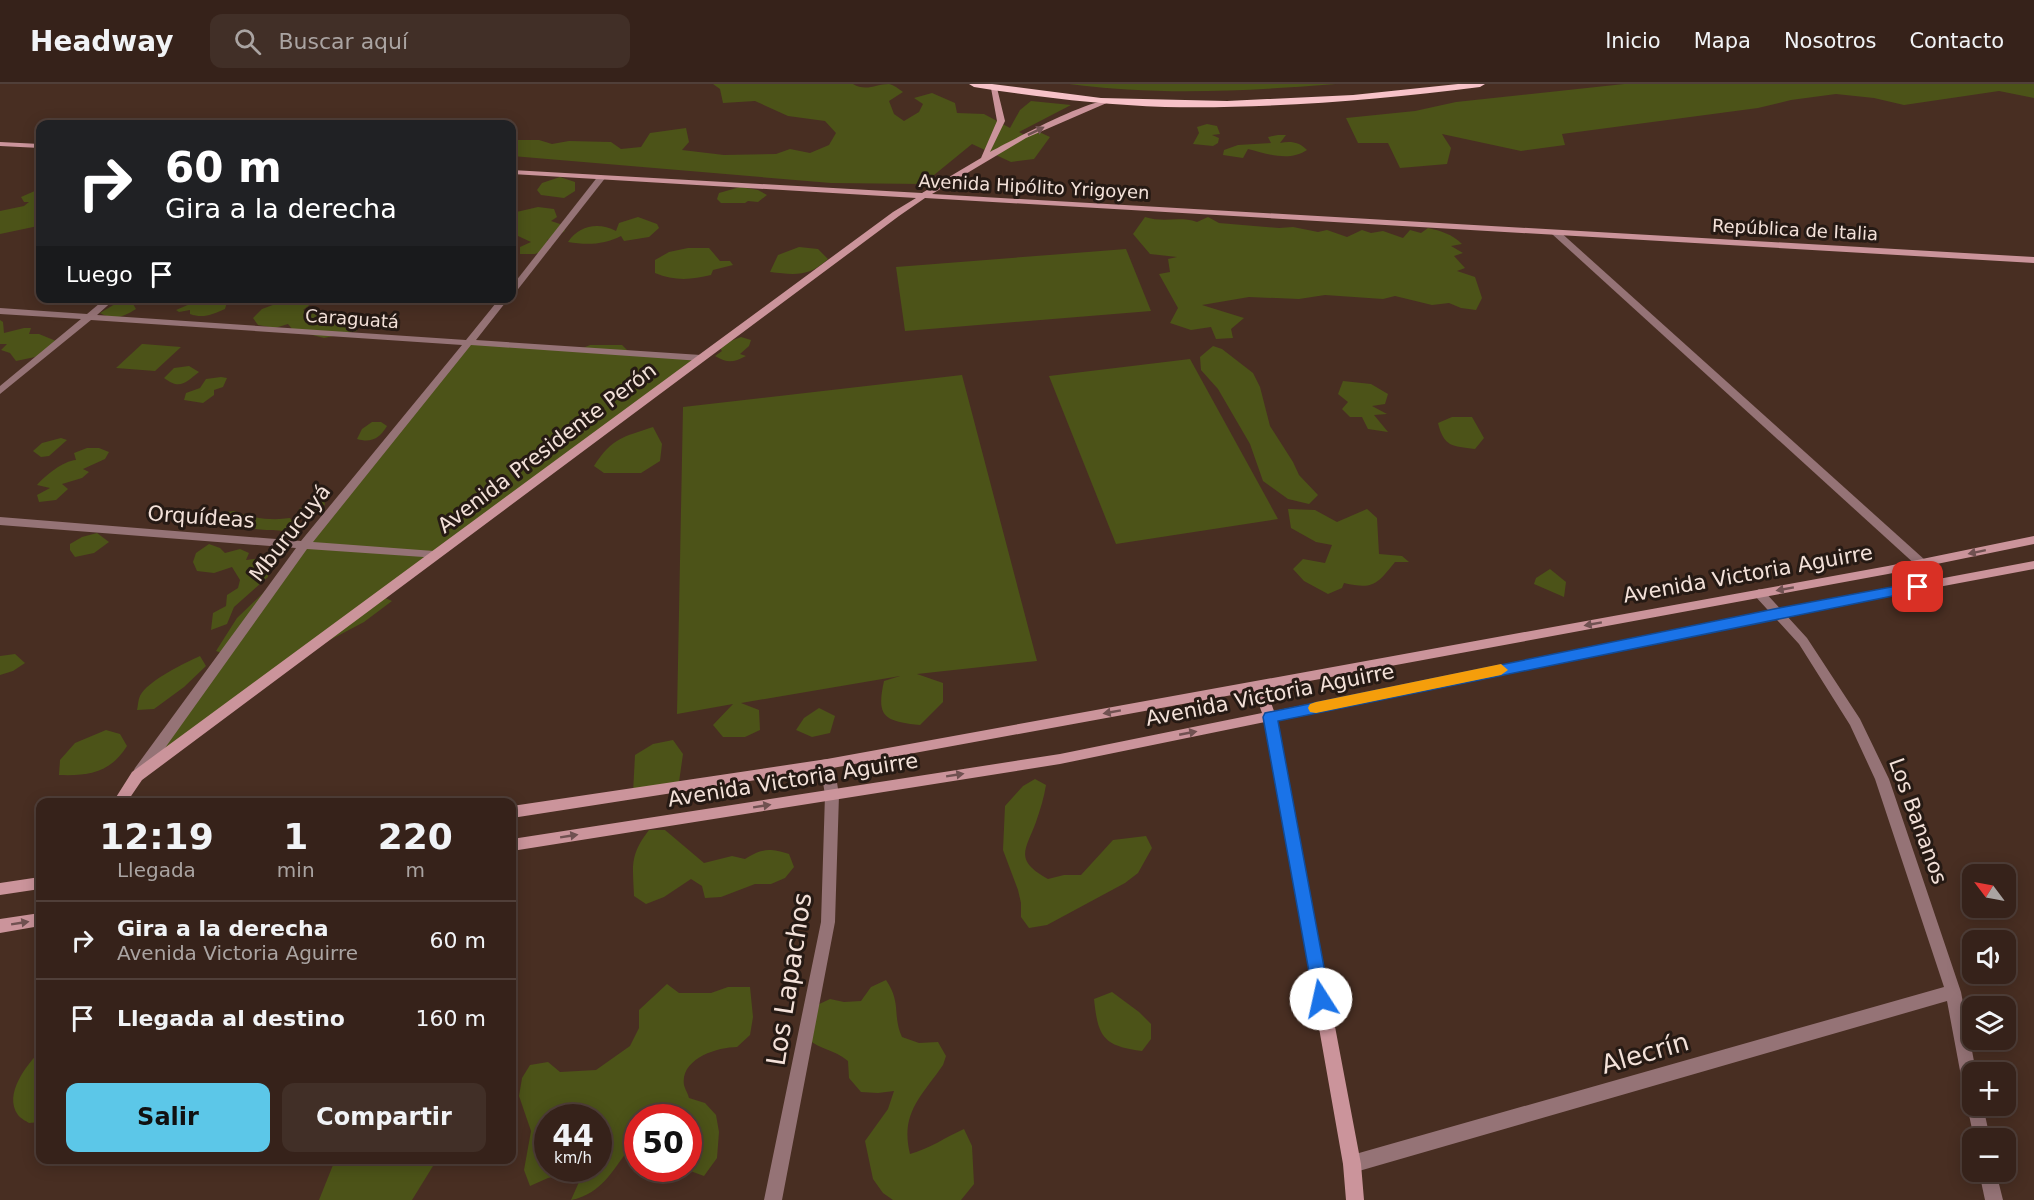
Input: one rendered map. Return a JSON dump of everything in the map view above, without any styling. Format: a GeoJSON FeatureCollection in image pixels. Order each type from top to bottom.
{"type":"FeatureCollection","features":[{"type":"Feature","properties":{"kind":"highway"},"geometry":{"type":"LineString","coordinates":[[974,84],[1106,102],[1222,105],[1305,102],[1480,84]]}},
{"type":"Feature","properties":{"kind":"main road"},"geometry":{"type":"LineString","coordinates":[[984,157],[1001,121],[994,88]]}},
{"type":"Feature","properties":{"kind":"main road","name":"Avenida Presidente Perón"},"geometry":{"type":"LineString","coordinates":[[137,776],[925,195],[984,157],[1078,111],[1106,102]]}},
{"type":"Feature","properties":{"kind":"main road"},"geometry":{"type":"LineString","coordinates":[[0,144],[36,146]]}},
{"type":"Feature","properties":{"kind":"main road","name":"Avenida Hipólito Yrigoyen"},"geometry":{"type":"LineString","coordinates":[[516,172],[1555,232]]}},
{"type":"Feature","properties":{"kind":"main road","name":"República de Italia"},"geometry":{"type":"LineString","coordinates":[[1555,232],[2034,261]]}},
{"type":"Feature","properties":{"kind":"main road","name":"Avenida Victoria Aguirre"},"geometry":{"type":"LineString","coordinates":[[516,811],[827,764],[1760,593],[2034,540]]}},
{"type":"Feature","properties":{"kind":"main road","name":"Avenida Victoria Aguirre"},"geometry":{"type":"LineString","coordinates":[[516,844],[1060,759],[1779,613],[2034,565]]}},
{"type":"Feature","properties":{"kind":"main road"},"geometry":{"type":"LineString","coordinates":[[1258,686],[1270,717],[1352,1164],[1355,1200]]}},
{"type":"Feature","properties":{"kind":"main road","name":"Mburucuyá"},"geometry":{"type":"LineString","coordinates":[[123,798],[137,776]]}},
{"type":"Feature","properties":{"kind":"main road"},"geometry":{"type":"LineString","coordinates":[[0,889],[36,884]]}},
{"type":"Feature","properties":{"kind":"main road"},"geometry":{"type":"LineString","coordinates":[[0,926],[36,921]]}},
{"type":"Feature","properties":{"kind":"street"},"geometry":{"type":"LineString","coordinates":[[516,286],[602,177]]}},
{"type":"Feature","properties":{"kind":"street"},"geometry":{"type":"LineString","coordinates":[[1555,232],[1921,563]]}},
{"type":"Feature","properties":{"kind":"street"},"geometry":{"type":"LineString","coordinates":[[0,391],[106,303]]}},
{"type":"Feature","properties":{"kind":"street","name":"Mburucuyá"},"geometry":{"type":"LineString","coordinates":[[137,776],[305,544],[502,303]]}},
{"type":"Feature","properties":{"kind":"street","name":"Caraguatá"},"geometry":{"type":"LineString","coordinates":[[0,312],[701,358]]}},
{"type":"Feature","properties":{"kind":"street","name":"Orquídeas"},"geometry":{"type":"LineString","coordinates":[[0,521],[434,555]]}},
{"type":"Feature","properties":{"kind":"street","name":"Los Bananos"},"geometry":{"type":"LineString","coordinates":[[1760,593],[1803,641],[1855,723],[1882,779],[1953,992],[1966,1062]]}},
{"type":"Feature","properties":{"kind":"street","name":"Los Lapachos"},"geometry":{"type":"LineString","coordinates":[[772,1200],[828,922],[832,795],[827,764]]}},
{"type":"Feature","properties":{"kind":"street","name":"Alecrín"},"geometry":{"type":"LineString","coordinates":[[1352,1164],[1953,992]]}},
{"type":"Feature","properties":{"kind":"street"},"geometry":{"type":"LineString","coordinates":[[1990,1182],[1994,1200]]}},
{"type":"Feature","properties":{"kind":"green space"},"geometry":{"type":"Polygon","coordinates":[[[713,84],[853,84],[867,88],[889,84],[903,92],[889,101],[894,114],[904,121],[919,112],[923,104],[914,98],[932,93],[955,103],[957,113],[984,114],[1010,128],[1020,110],[1031,101],[1071,105],[1019,132],[1025,135],[1035,130],[1050,137],[1034,159],[1011,162],[972,144],[923,184],[831,183],[516,156],[516,140],[539,140],[552,144],[569,141],[611,142],[621,149],[641,147],[650,133],[686,128],[689,142],[682,150],[724,155],[776,154],[790,149],[810,153],[829,145],[836,133],[825,121],[788,116],[755,101],[723,103],[720,89],[713,84]]]}},
{"type":"Feature","properties":{"kind":"green space"},"geometry":{"type":"Polygon","coordinates":[[[1069,84],[1336,84],[1270,89],[1169,91],[1069,84]]]}},
{"type":"Feature","properties":{"kind":"green space"},"geometry":{"type":"Polygon","coordinates":[[[1624,84],[2034,84],[2034,98],[1999,91],[1904,105],[1874,98],[1836,94],[1791,100],[1758,108],[1562,134],[1565,145],[1521,151],[1442,134],[1451,148],[1447,164],[1400,168],[1388,143],[1358,143],[1346,118],[1415,111],[1456,102],[1624,84]]]}},
{"type":"Feature","properties":{"kind":"green space"},"geometry":{"type":"Polygon","coordinates":[[[1207,124],[1217,126],[1220,134],[1212,135],[1219,138],[1218,143],[1213,146],[1193,144],[1199,133],[1197,127],[1207,124]]]}},
{"type":"Feature","properties":{"kind":"green space"},"geometry":{"type":"Polygon","coordinates":[[[1286,135],[1280,143],[1295,143],[1307,150],[1293,156],[1271,155],[1248,149],[1243,158],[1223,155],[1224,150],[1238,145],[1271,143],[1268,137],[1286,135]]]}},
{"type":"Feature","properties":{"kind":"green space"},"geometry":{"type":"Polygon","coordinates":[[[560,177],[575,182],[575,191],[564,198],[541,195],[537,190],[542,183],[560,177]]]}},
{"type":"Feature","properties":{"kind":"green space"},"geometry":{"type":"Polygon","coordinates":[[[740,187],[758,190],[767,195],[758,202],[721,203],[717,199],[719,193],[740,187]]]}},
{"type":"Feature","properties":{"kind":"green space"},"geometry":{"type":"Polygon","coordinates":[[[36,190],[36,226],[0,234],[0,211],[24,206],[29,202],[24,202],[21,197],[36,190]]]}},
{"type":"Feature","properties":{"kind":"green space"},"geometry":{"type":"Polygon","coordinates":[[[538,207],[554,209],[557,217],[551,221],[560,224],[565,231],[547,240],[551,248],[535,254],[520,254],[520,247],[531,242],[518,236],[516,231],[516,212],[538,207]]]}},
{"type":"Feature","properties":{"kind":"green space"},"geometry":{"type":"Polygon","coordinates":[[[638,217],[657,224],[659,228],[649,237],[624,241],[621,236],[595,244],[568,242],[584,229],[596,226],[616,231],[619,223],[638,217]]]}},
{"type":"Feature","properties":{"kind":"green space"},"geometry":{"type":"Polygon","coordinates":[[[1145,217],[1197,222],[1208,217],[1219,223],[1293,227],[1318,232],[1327,230],[1347,237],[1362,230],[1371,233],[1383,231],[1403,238],[1410,230],[1421,233],[1428,228],[1433,229],[1450,235],[1462,244],[1451,246],[1463,253],[1454,256],[1465,268],[1457,271],[1475,277],[1482,298],[1476,310],[1461,308],[1449,303],[1432,305],[1395,296],[1383,299],[1325,295],[1299,299],[1249,297],[1202,305],[1244,318],[1231,329],[1233,338],[1216,339],[1211,327],[1191,330],[1170,323],[1178,308],[1159,274],[1170,272],[1168,259],[1177,257],[1150,254],[1133,234],[1145,217]]]}},
{"type":"Feature","properties":{"kind":"green space"},"geometry":{"type":"Polygon","coordinates":[[[799,247],[818,249],[828,259],[808,272],[787,274],[770,272],[778,255],[799,247]]]}},
{"type":"Feature","properties":{"kind":"green space"},"geometry":{"type":"Polygon","coordinates":[[[688,248],[709,248],[720,261],[730,261],[733,265],[713,270],[711,275],[690,279],[655,273],[655,260],[669,252],[688,248]]]}},
{"type":"Feature","properties":{"kind":"green space"},"geometry":{"type":"Polygon","coordinates":[[[1126,249],[1151,311],[905,331],[896,267],[1126,249]]]}},
{"type":"Feature","properties":{"kind":"green space"},"geometry":{"type":"Polygon","coordinates":[[[117,303],[132,303],[136,309],[118,317],[100,313],[117,303]]]}},
{"type":"Feature","properties":{"kind":"green space"},"geometry":{"type":"Polygon","coordinates":[[[192,303],[227,303],[225,309],[208,315],[199,316],[190,314],[190,310],[179,312],[176,310],[192,303]]]}},
{"type":"Feature","properties":{"kind":"green space"},"geometry":{"type":"Polygon","coordinates":[[[278,303],[312,303],[303,310],[325,314],[318,326],[335,319],[342,321],[341,325],[354,322],[358,326],[357,331],[324,338],[293,330],[288,324],[275,328],[258,325],[253,318],[262,309],[278,303]]]}},
{"type":"Feature","properties":{"kind":"green space"},"geometry":{"type":"Polygon","coordinates":[[[0,320],[3,322],[4,333],[31,328],[29,334],[39,334],[56,341],[56,348],[35,357],[16,361],[10,353],[1,350],[7,344],[0,344],[0,320]]]}},
{"type":"Feature","properties":{"kind":"green space"},"geometry":{"type":"Polygon","coordinates":[[[741,337],[751,340],[749,346],[740,354],[746,356],[730,361],[715,356],[722,351],[718,346],[741,337]]]}},
{"type":"Feature","properties":{"kind":"green space"},"geometry":{"type":"Polygon","coordinates":[[[142,344],[181,347],[155,371],[116,368],[142,344]]]}},
{"type":"Feature","properties":{"kind":"green space"},"geometry":{"type":"Polygon","coordinates":[[[469,344],[578,350],[590,345],[622,345],[630,353],[701,358],[381,596],[392,601],[364,622],[328,641],[137,776],[225,654],[216,651],[237,618],[285,572],[469,344]]]}},
{"type":"Feature","properties":{"kind":"green space"},"geometry":{"type":"Polygon","coordinates":[[[1213,346],[1222,349],[1253,373],[1260,387],[1270,426],[1299,475],[1318,495],[1309,504],[1288,499],[1263,481],[1250,444],[1218,389],[1201,370],[1200,357],[1213,346]]]}},
{"type":"Feature","properties":{"kind":"green space"},"geometry":{"type":"Polygon","coordinates":[[[1190,359],[1278,519],[1116,544],[1049,376],[1190,359]]]}},
{"type":"Feature","properties":{"kind":"green space"},"geometry":{"type":"Polygon","coordinates":[[[189,366],[199,372],[182,384],[174,384],[164,378],[174,368],[189,366]]]}},
{"type":"Feature","properties":{"kind":"green space"},"geometry":{"type":"Polygon","coordinates":[[[962,375],[1037,661],[917,674],[943,683],[943,702],[920,725],[898,722],[882,710],[884,681],[900,676],[741,703],[759,710],[760,730],[745,737],[723,737],[713,725],[733,704],[677,714],[683,407],[962,375]]]}},
{"type":"Feature","properties":{"kind":"green space"},"geometry":{"type":"Polygon","coordinates":[[[227,378],[223,387],[214,390],[214,395],[203,403],[184,400],[186,393],[200,388],[206,379],[227,378]]]}},
{"type":"Feature","properties":{"kind":"green space"},"geometry":{"type":"Polygon","coordinates":[[[1343,381],[1371,384],[1388,394],[1385,404],[1372,406],[1387,414],[1374,415],[1388,432],[1368,429],[1362,417],[1350,417],[1342,409],[1348,402],[1338,394],[1343,381]]]}},
{"type":"Feature","properties":{"kind":"green space"},"geometry":{"type":"Polygon","coordinates":[[[1452,417],[1472,417],[1484,438],[1475,449],[1455,446],[1443,437],[1438,423],[1452,417]]]}},
{"type":"Feature","properties":{"kind":"green space"},"geometry":{"type":"Polygon","coordinates":[[[372,422],[381,422],[387,426],[374,439],[357,439],[362,429],[372,422]]]}},
{"type":"Feature","properties":{"kind":"green space"},"geometry":{"type":"Polygon","coordinates":[[[653,427],[662,444],[660,461],[641,473],[604,473],[594,466],[600,457],[619,440],[653,427]]]}},
{"type":"Feature","properties":{"kind":"green space"},"geometry":{"type":"Polygon","coordinates":[[[61,438],[67,440],[49,456],[41,457],[33,451],[42,443],[61,438]]]}},
{"type":"Feature","properties":{"kind":"green space"},"geometry":{"type":"Polygon","coordinates":[[[87,448],[99,448],[109,452],[105,459],[83,469],[89,472],[82,478],[62,484],[68,489],[56,500],[39,502],[37,495],[50,488],[37,485],[60,466],[76,460],[74,453],[87,448]]]}},
{"type":"Feature","properties":{"kind":"green space"},"geometry":{"type":"Polygon","coordinates":[[[313,498],[324,498],[325,505],[315,508],[317,510],[309,518],[295,517],[300,508],[308,506],[306,503],[313,498]]]}},
{"type":"Feature","properties":{"kind":"green space"},"geometry":{"type":"Polygon","coordinates":[[[1288,509],[1315,510],[1337,522],[1367,509],[1377,518],[1379,554],[1402,556],[1409,562],[1395,562],[1384,576],[1369,585],[1344,583],[1342,588],[1328,594],[1304,581],[1293,569],[1303,559],[1325,563],[1332,545],[1316,542],[1291,528],[1288,509]]]}},
{"type":"Feature","properties":{"kind":"green space"},"geometry":{"type":"Polygon","coordinates":[[[234,511],[262,518],[290,518],[293,522],[283,531],[255,529],[244,525],[243,520],[223,524],[217,520],[197,527],[194,521],[201,516],[234,511]]]}},
{"type":"Feature","properties":{"kind":"green space"},"geometry":{"type":"Polygon","coordinates":[[[97,533],[109,542],[94,553],[75,557],[70,550],[70,544],[82,537],[97,533]]]}},
{"type":"Feature","properties":{"kind":"green space"},"geometry":{"type":"Polygon","coordinates":[[[209,544],[220,548],[225,553],[240,549],[249,553],[246,560],[262,558],[270,562],[268,577],[234,607],[227,624],[211,630],[213,613],[226,606],[227,595],[238,588],[240,580],[232,567],[214,573],[197,571],[193,562],[196,553],[209,544]]]}},
{"type":"Feature","properties":{"kind":"green space"},"geometry":{"type":"Polygon","coordinates":[[[1550,569],[1566,582],[1564,597],[1534,584],[1536,578],[1550,569]]]}},
{"type":"Feature","properties":{"kind":"green space"},"geometry":{"type":"Polygon","coordinates":[[[15,654],[25,663],[13,671],[0,675],[0,656],[15,654]]]}},
{"type":"Feature","properties":{"kind":"green space"},"geometry":{"type":"Polygon","coordinates":[[[200,656],[206,666],[184,687],[154,709],[137,710],[140,696],[150,684],[200,656]]]}},
{"type":"Feature","properties":{"kind":"green space"},"geometry":{"type":"Polygon","coordinates":[[[819,708],[835,716],[830,733],[812,737],[796,730],[804,718],[819,708]]]}},
{"type":"Feature","properties":{"kind":"green space"},"geometry":{"type":"Polygon","coordinates":[[[106,730],[120,734],[127,746],[113,762],[98,771],[80,775],[59,775],[60,760],[75,743],[106,730]]]}},
{"type":"Feature","properties":{"kind":"green space"},"geometry":{"type":"Polygon","coordinates":[[[673,740],[683,754],[679,782],[633,793],[635,755],[653,744],[673,740]]]}},
{"type":"Feature","properties":{"kind":"green space"},"geometry":{"type":"Polygon","coordinates":[[[1035,779],[1046,785],[1025,854],[1030,866],[1048,879],[1064,875],[1081,875],[1113,840],[1146,836],[1152,848],[1138,873],[1125,883],[1047,925],[1029,928],[1021,917],[1018,890],[1003,850],[1005,806],[1023,786],[1035,779]]]}},
{"type":"Feature","properties":{"kind":"green space"},"geometry":{"type":"Polygon","coordinates":[[[649,830],[665,830],[704,863],[732,856],[745,859],[762,851],[771,850],[789,854],[794,867],[785,878],[771,884],[755,884],[721,897],[705,898],[702,886],[691,879],[664,897],[646,904],[634,896],[633,869],[635,854],[649,830]]]}},
{"type":"Feature","properties":{"kind":"green space"},"geometry":{"type":"Polygon","coordinates":[[[886,980],[894,996],[902,1037],[919,1043],[938,1042],[946,1056],[943,1065],[920,1096],[910,1116],[908,1140],[910,1154],[964,1129],[972,1146],[974,1184],[961,1200],[893,1200],[883,1193],[873,1179],[865,1141],[888,1109],[894,1091],[861,1092],[849,1078],[848,1061],[807,1039],[813,1007],[830,999],[844,1002],[861,1001],[871,987],[886,980]]]}},
{"type":"Feature","properties":{"kind":"green space"},"geometry":{"type":"Polygon","coordinates":[[[667,984],[679,993],[711,993],[728,987],[750,987],[753,1017],[750,1035],[737,1047],[720,1049],[702,1056],[688,1068],[684,1076],[684,1085],[689,1098],[705,1103],[716,1115],[719,1132],[717,1158],[704,1176],[702,1175],[702,1104],[624,1104],[624,1156],[612,1171],[612,1104],[534,1104],[534,1182],[539,1182],[530,1186],[524,1170],[531,1131],[519,1096],[522,1078],[530,1065],[548,1062],[560,1072],[596,1070],[630,1046],[639,1028],[639,1010],[667,984]]]}},
{"type":"Feature","properties":{"kind":"green space"},"geometry":{"type":"Polygon","coordinates":[[[1112,992],[1151,1024],[1151,1039],[1142,1051],[1119,1046],[1105,1037],[1101,1031],[1094,999],[1112,992]]]}},
{"type":"Feature","properties":{"kind":"green space"},"geometry":{"type":"Polygon","coordinates":[[[36,1056],[36,1122],[29,1123],[18,1115],[13,1098],[18,1080],[36,1056]]]}},
{"type":"Feature","properties":{"kind":"green space"},"geometry":{"type":"Polygon","coordinates":[[[333,1164],[433,1164],[412,1200],[319,1200],[333,1164]]]}},
{"type":"Feature","properties":{"kind":"green space"},"geometry":{"type":"Polygon","coordinates":[[[579,1182],[604,1182],[592,1192],[571,1200],[579,1182]]]}},
{"type":"Feature","properties":{"kind":"slow traffic"},"geometry":{"type":"LineString","coordinates":[[1316,708],[1501,670]]}},
{"type":"Feature","properties":{"kind":"route"},"geometry":{"type":"LineString","coordinates":[[1321,999],[1270,717],[1779,613],[1918,587]]}}]}
